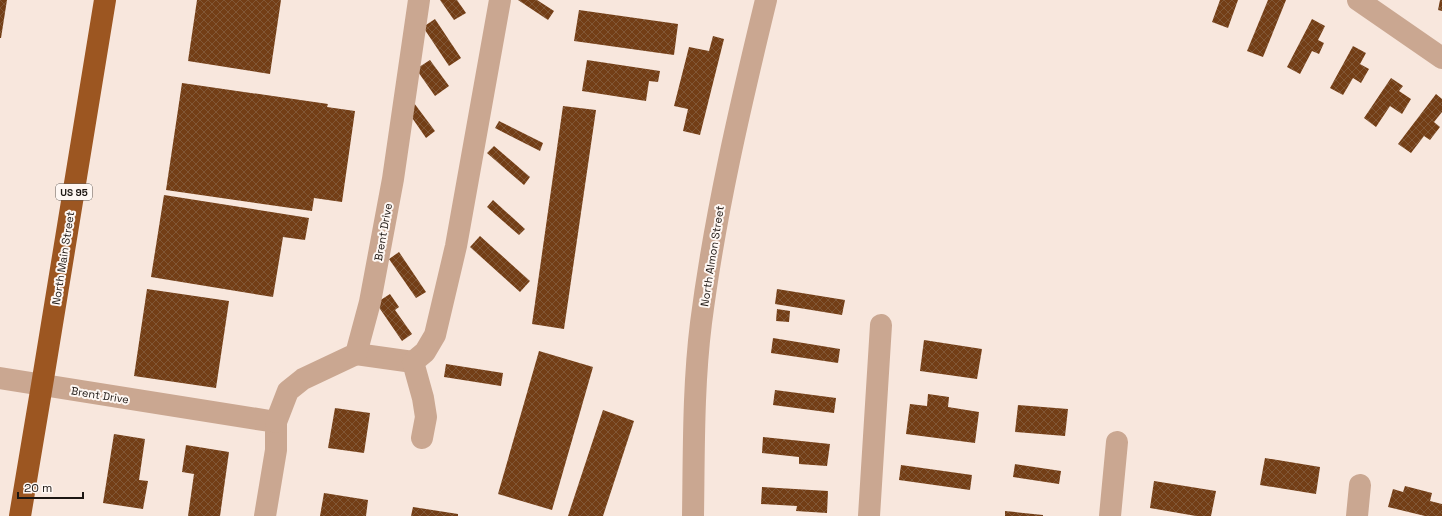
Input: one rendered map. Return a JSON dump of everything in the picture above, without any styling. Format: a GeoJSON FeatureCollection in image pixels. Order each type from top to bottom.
{"type":"FeatureCollection","features":[{"type":"Feature","properties":{"kind":"highway","name":"North Main Street"},"geometry":{"type":"LineString","coordinates":[[20,516],[105,0]]}},
{"type":"Feature","properties":{"kind":"street","name":"Brent Drive"},"geometry":{"type":"LineString","coordinates":[[356,354],[370,302],[393,179],[419,0]]}},
{"type":"Feature","properties":{"kind":"street"},"geometry":{"type":"LineString","coordinates":[[265,516],[276,450],[276,422],[288,391],[303,379],[356,354],[413,362],[425,352],[435,335],[456,246],[500,0]]}},
{"type":"Feature","properties":{"kind":"street","name":"North Almon Street"},"geometry":{"type":"LineString","coordinates":[[693,516],[694,418],[701,324],[716,226],[736,125],[766,0]]}},
{"type":"Feature","properties":{"kind":"street"},"geometry":{"type":"LineString","coordinates":[[1358,0],[1442,58]]}},
{"type":"Feature","properties":{"kind":"street"},"geometry":{"type":"LineString","coordinates":[[869,516],[881,325]]}},
{"type":"Feature","properties":{"kind":"street"},"geometry":{"type":"LineString","coordinates":[[413,362],[423,398],[426,418],[422,438]]}},
{"type":"Feature","properties":{"kind":"street","name":"Brent Drive"},"geometry":{"type":"LineString","coordinates":[[0,378],[276,422]]}},
{"type":"Feature","properties":{"kind":"street"},"geometry":{"type":"LineString","coordinates":[[1110,516],[1118,442]]}},
{"type":"Feature","properties":{"kind":"street"},"geometry":{"type":"LineString","coordinates":[[1357,516],[1360,485]]}},
{"type":"Feature","properties":{"kind":"building"},"geometry":{"type":"Polygon","coordinates":[[[0,0],[7,0],[1,38],[0,38],[0,0]]]}},
{"type":"Feature","properties":{"kind":"building"},"geometry":{"type":"Polygon","coordinates":[[[197,0],[281,0],[270,74],[188,61],[197,0]]]}},
{"type":"Feature","properties":{"kind":"building"},"geometry":{"type":"Polygon","coordinates":[[[440,0],[457,0],[466,13],[454,20],[440,0]]]}},
{"type":"Feature","properties":{"kind":"building"},"geometry":{"type":"Polygon","coordinates":[[[518,0],[537,0],[554,11],[548,20],[518,0]]]}},
{"type":"Feature","properties":{"kind":"building"},"geometry":{"type":"Polygon","coordinates":[[[1220,0],[1238,0],[1228,28],[1212,22],[1220,0]]]}},
{"type":"Feature","properties":{"kind":"building"},"geometry":{"type":"Polygon","coordinates":[[[1268,0],[1286,0],[1263,57],[1247,51],[1268,0]]]}},
{"type":"Feature","properties":{"kind":"building"},"geometry":{"type":"Polygon","coordinates":[[[1440,0],[1442,0],[1442,11],[1438,10],[1440,0]]]}},
{"type":"Feature","properties":{"kind":"building"},"geometry":{"type":"Polygon","coordinates":[[[579,10],[678,24],[674,55],[574,41],[579,10]]]}},
{"type":"Feature","properties":{"kind":"building"},"geometry":{"type":"Polygon","coordinates":[[[435,19],[461,58],[449,66],[423,27],[435,19]]]}},
{"type":"Feature","properties":{"kind":"building"},"geometry":{"type":"Polygon","coordinates":[[[1312,19],[1325,26],[1318,40],[1324,43],[1319,54],[1312,51],[1300,74],[1287,67],[1312,19]]]}},
{"type":"Feature","properties":{"kind":"building"},"geometry":{"type":"Polygon","coordinates":[[[713,36],[724,39],[700,135],[683,131],[688,109],[674,106],[689,47],[709,51],[713,36]]]}},
{"type":"Feature","properties":{"kind":"building"},"geometry":{"type":"Polygon","coordinates":[[[1353,46],[1366,53],[1360,64],[1369,69],[1361,83],[1353,78],[1343,95],[1330,88],[1353,46]]]}},
{"type":"Feature","properties":{"kind":"building"},"geometry":{"type":"Polygon","coordinates":[[[430,60],[449,86],[435,96],[416,69],[430,60]]]}},
{"type":"Feature","properties":{"kind":"building"},"geometry":{"type":"Polygon","coordinates":[[[587,60],[660,71],[658,82],[649,81],[646,101],[582,91],[587,60]]]}},
{"type":"Feature","properties":{"kind":"building"},"geometry":{"type":"Polygon","coordinates":[[[1391,78],[1403,86],[1399,91],[1411,99],[1402,114],[1390,106],[1376,127],[1364,118],[1391,78]]]}},
{"type":"Feature","properties":{"kind":"building"},"geometry":{"type":"Polygon","coordinates":[[[182,83],[328,104],[327,107],[355,111],[342,202],[314,198],[312,211],[166,190],[182,83]]]}},
{"type":"Feature","properties":{"kind":"building"},"geometry":{"type":"Polygon","coordinates":[[[1436,94],[1442,99],[1442,112],[1434,122],[1440,127],[1430,140],[1424,136],[1411,153],[1398,144],[1436,94]]]}},
{"type":"Feature","properties":{"kind":"building"},"geometry":{"type":"Polygon","coordinates":[[[414,103],[435,131],[426,138],[406,109],[414,103]]]}},
{"type":"Feature","properties":{"kind":"building"},"geometry":{"type":"Polygon","coordinates":[[[563,106],[596,110],[564,329],[532,324],[563,106]]]}},
{"type":"Feature","properties":{"kind":"building"},"geometry":{"type":"Polygon","coordinates":[[[499,121],[543,143],[540,151],[495,128],[499,121]]]}},
{"type":"Feature","properties":{"kind":"building"},"geometry":{"type":"Polygon","coordinates":[[[494,146],[530,177],[524,185],[487,153],[494,146]]]}},
{"type":"Feature","properties":{"kind":"building"},"geometry":{"type":"Polygon","coordinates":[[[164,195],[309,218],[305,240],[283,237],[273,297],[151,277],[164,195]]]}},
{"type":"Feature","properties":{"kind":"building"},"geometry":{"type":"Polygon","coordinates":[[[493,200],[525,229],[519,235],[487,207],[493,200]]]}},
{"type":"Feature","properties":{"kind":"building"},"geometry":{"type":"Polygon","coordinates":[[[480,236],[530,281],[520,292],[470,247],[480,236]]]}},
{"type":"Feature","properties":{"kind":"building"},"geometry":{"type":"Polygon","coordinates":[[[399,252],[426,292],[416,298],[389,259],[399,252]]]}},
{"type":"Feature","properties":{"kind":"building"},"geometry":{"type":"Polygon","coordinates":[[[147,289],[229,301],[216,388],[134,376],[147,289]]]}},
{"type":"Feature","properties":{"kind":"building"},"geometry":{"type":"Polygon","coordinates":[[[777,289],[845,300],[842,315],[775,304],[777,289]]]}},
{"type":"Feature","properties":{"kind":"building"},"geometry":{"type":"Polygon","coordinates":[[[390,294],[399,307],[395,310],[412,334],[402,341],[376,303],[390,294]]]}},
{"type":"Feature","properties":{"kind":"building"},"geometry":{"type":"Polygon","coordinates":[[[777,309],[790,311],[789,322],[776,321],[777,309]]]}},
{"type":"Feature","properties":{"kind":"building"},"geometry":{"type":"Polygon","coordinates":[[[773,338],[840,349],[838,363],[771,353],[773,338]]]}},
{"type":"Feature","properties":{"kind":"building"},"geometry":{"type":"Polygon","coordinates":[[[924,340],[982,349],[977,379],[920,371],[924,340]]]}},
{"type":"Feature","properties":{"kind":"building"},"geometry":{"type":"Polygon","coordinates":[[[539,351],[593,367],[552,510],[498,494],[539,351]]]}},
{"type":"Feature","properties":{"kind":"building"},"geometry":{"type":"Polygon","coordinates":[[[446,364],[503,373],[501,386],[444,377],[446,364]]]}},
{"type":"Feature","properties":{"kind":"building"},"geometry":{"type":"Polygon","coordinates":[[[775,390],[836,398],[834,413],[773,405],[775,390]]]}},
{"type":"Feature","properties":{"kind":"building"},"geometry":{"type":"Polygon","coordinates":[[[928,394],[949,397],[948,407],[979,412],[975,443],[906,434],[910,404],[927,406],[928,394]]]}},
{"type":"Feature","properties":{"kind":"building"},"geometry":{"type":"Polygon","coordinates":[[[1018,405],[1068,409],[1065,436],[1015,432],[1018,405]]]}},
{"type":"Feature","properties":{"kind":"building"},"geometry":{"type":"Polygon","coordinates":[[[335,408],[370,413],[364,453],[328,448],[335,408]]]}},
{"type":"Feature","properties":{"kind":"building"},"geometry":{"type":"Polygon","coordinates":[[[603,410],[634,421],[603,516],[568,516],[603,410]]]}},
{"type":"Feature","properties":{"kind":"building"},"geometry":{"type":"Polygon","coordinates":[[[114,434],[145,439],[139,480],[148,481],[143,509],[103,503],[114,434]]]}},
{"type":"Feature","properties":{"kind":"building"},"geometry":{"type":"Polygon","coordinates":[[[763,437],[830,444],[827,466],[799,464],[799,457],[762,453],[763,437]]]}},
{"type":"Feature","properties":{"kind":"building"},"geometry":{"type":"Polygon","coordinates":[[[186,445],[229,452],[220,516],[188,516],[194,474],[182,472],[186,445]]]}},
{"type":"Feature","properties":{"kind":"building"},"geometry":{"type":"Polygon","coordinates":[[[1265,458],[1320,467],[1316,494],[1260,485],[1265,458]]]}},
{"type":"Feature","properties":{"kind":"building"},"geometry":{"type":"Polygon","coordinates":[[[1015,464],[1061,471],[1059,484],[1013,477],[1015,464]]]}},
{"type":"Feature","properties":{"kind":"building"},"geometry":{"type":"Polygon","coordinates":[[[901,465],[972,475],[970,490],[899,480],[901,465]]]}},
{"type":"Feature","properties":{"kind":"building"},"geometry":{"type":"Polygon","coordinates":[[[1154,481],[1216,491],[1211,516],[1196,516],[1150,508],[1154,481]]]}},
{"type":"Feature","properties":{"kind":"building"},"geometry":{"type":"Polygon","coordinates":[[[1405,486],[1432,493],[1430,501],[1442,504],[1442,516],[1425,516],[1388,507],[1393,489],[1403,492],[1405,486]]]}},
{"type":"Feature","properties":{"kind":"building"},"geometry":{"type":"Polygon","coordinates":[[[762,487],[828,491],[827,513],[796,511],[797,506],[761,504],[762,487]]]}},
{"type":"Feature","properties":{"kind":"building"},"geometry":{"type":"Polygon","coordinates":[[[324,493],[368,500],[366,516],[320,516],[324,493]]]}},
{"type":"Feature","properties":{"kind":"building"},"geometry":{"type":"Polygon","coordinates":[[[413,507],[458,514],[458,516],[411,516],[413,507]]]}},
{"type":"Feature","properties":{"kind":"building"},"geometry":{"type":"Polygon","coordinates":[[[1005,511],[1043,515],[1043,516],[1005,516],[1005,511]]]}}]}
